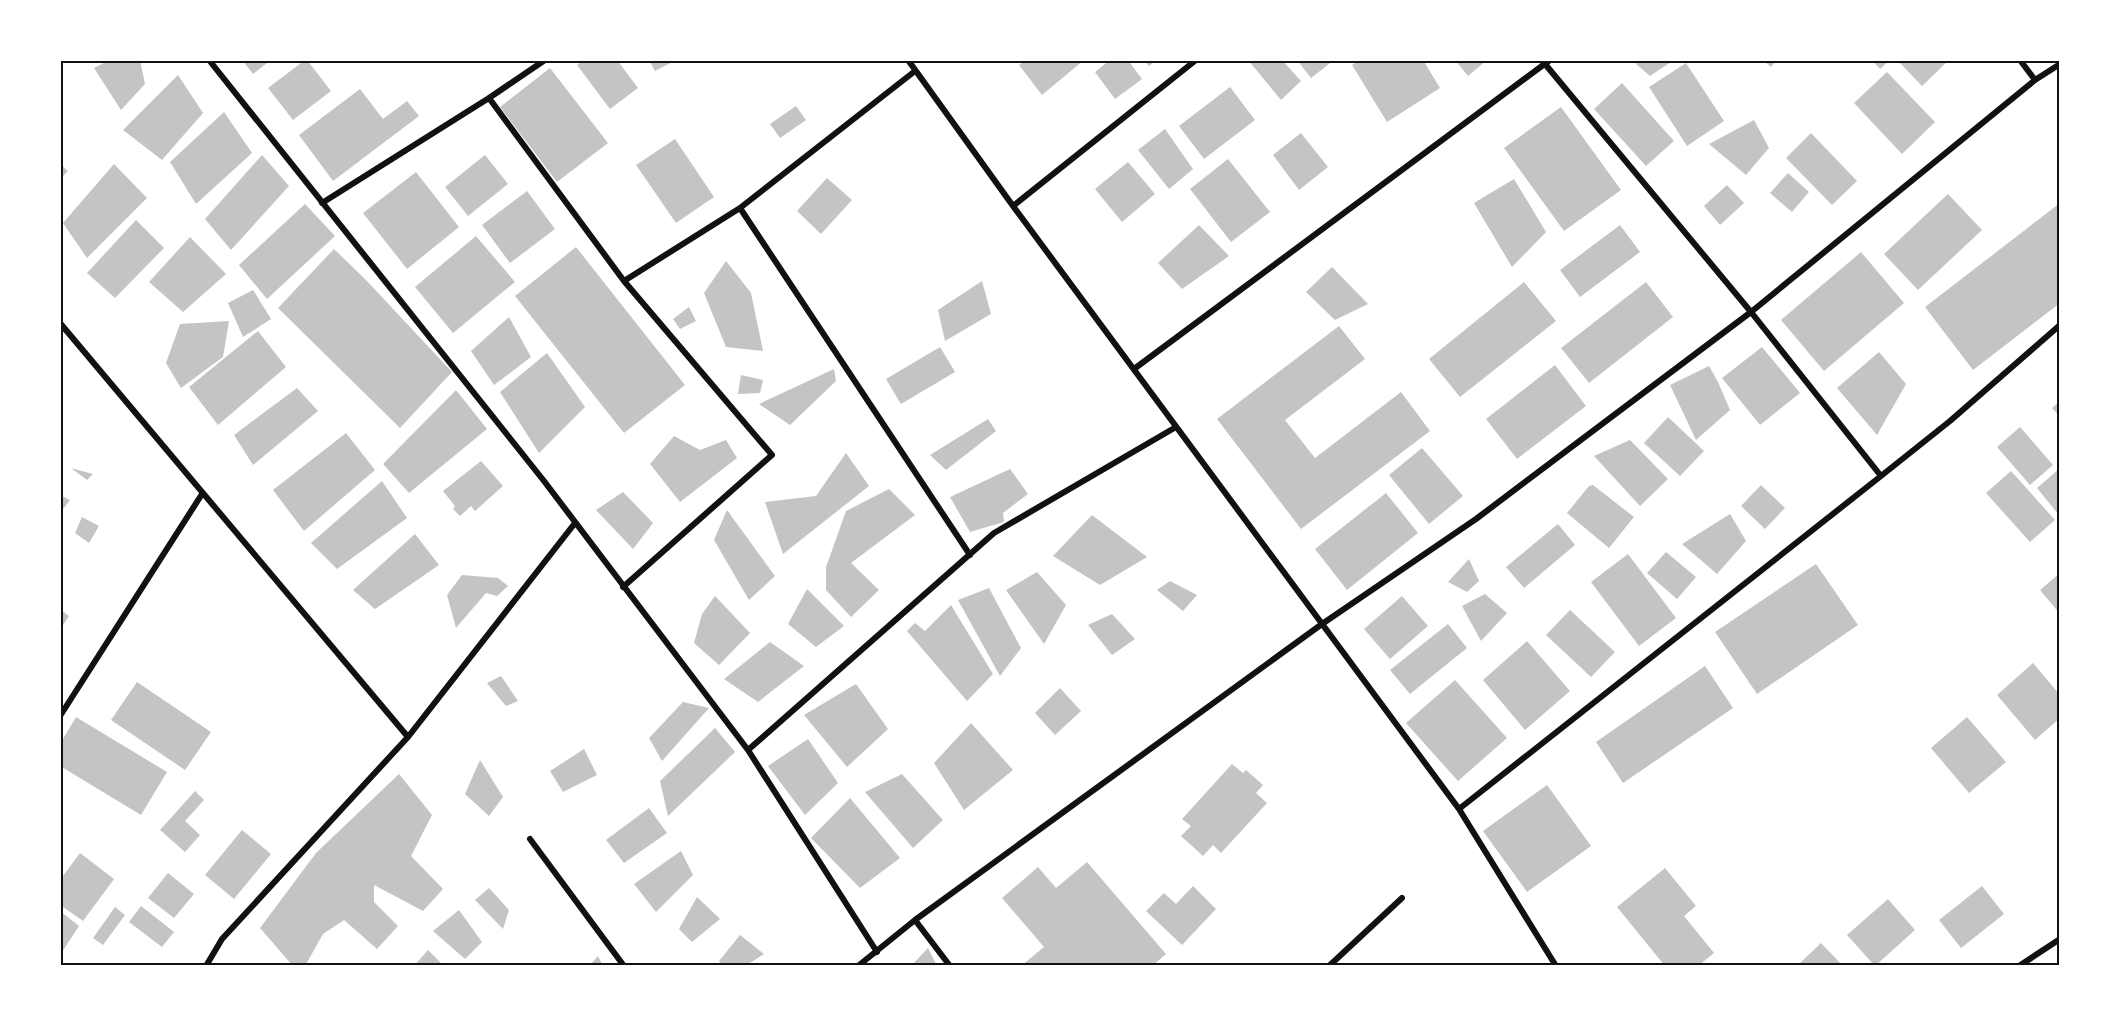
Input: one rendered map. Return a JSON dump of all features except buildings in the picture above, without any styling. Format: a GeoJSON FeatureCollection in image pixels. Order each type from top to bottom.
{"type":"FeatureCollection","features":[{"type":"Feature","properties":{"kind":"street"},"geometry":{"type":"LineString","coordinates":[[209,60],[575,523],[748,750],[878,952]]}},
{"type":"Feature","properties":{"kind":"street"},"geometry":{"type":"LineString","coordinates":[[322,203],[545,60]]}},
{"type":"Feature","properties":{"kind":"street"},"geometry":{"type":"LineString","coordinates":[[908,60],[1013,206],[1459,809],[1556,966]]}},
{"type":"Feature","properties":{"kind":"street"},"geometry":{"type":"LineString","coordinates":[[1013,206],[1196,60]]}},
{"type":"Feature","properties":{"kind":"street"},"geometry":{"type":"LineString","coordinates":[[2020,60],[2035,80]]}},
{"type":"Feature","properties":{"kind":"street"},"geometry":{"type":"LineString","coordinates":[[1134,369],[1547,62],[1881,476]]}},
{"type":"Feature","properties":{"kind":"street"},"geometry":{"type":"LineString","coordinates":[[858,966],[915,920],[1322,624],[1476,519],[1751,312],[2035,80],[2060,64]]}},
{"type":"Feature","properties":{"kind":"street"},"geometry":{"type":"LineString","coordinates":[[624,281],[740,208],[915,71]]}},
{"type":"Feature","properties":{"kind":"street"},"geometry":{"type":"LineString","coordinates":[[489,98],[624,281],[772,455],[623,587]]}},
{"type":"Feature","properties":{"kind":"street"},"geometry":{"type":"LineString","coordinates":[[740,208],[970,555]]}},
{"type":"Feature","properties":{"kind":"street"},"geometry":{"type":"LineString","coordinates":[[60,323],[408,737]]}},
{"type":"Feature","properties":{"kind":"street"},"geometry":{"type":"LineString","coordinates":[[1459,809],[1950,421],[2060,325]]}},
{"type":"Feature","properties":{"kind":"street"},"geometry":{"type":"LineString","coordinates":[[748,750],[994,533],[1176,427]]}},
{"type":"Feature","properties":{"kind":"street"},"geometry":{"type":"LineString","coordinates":[[60,716],[202,494]]}},
{"type":"Feature","properties":{"kind":"street"},"geometry":{"type":"LineString","coordinates":[[206,966],[222,939],[408,737],[575,523]]}},
{"type":"Feature","properties":{"kind":"street"},"geometry":{"type":"LineString","coordinates":[[530,839],[624,966]]}},
{"type":"Feature","properties":{"kind":"street"},"geometry":{"type":"LineString","coordinates":[[1329,966],[1402,898]]}},
{"type":"Feature","properties":{"kind":"street"},"geometry":{"type":"LineString","coordinates":[[915,920],[950,966]]}},
{"type":"Feature","properties":{"kind":"street"},"geometry":{"type":"LineString","coordinates":[[2019,966],[2060,939]]}}]}
